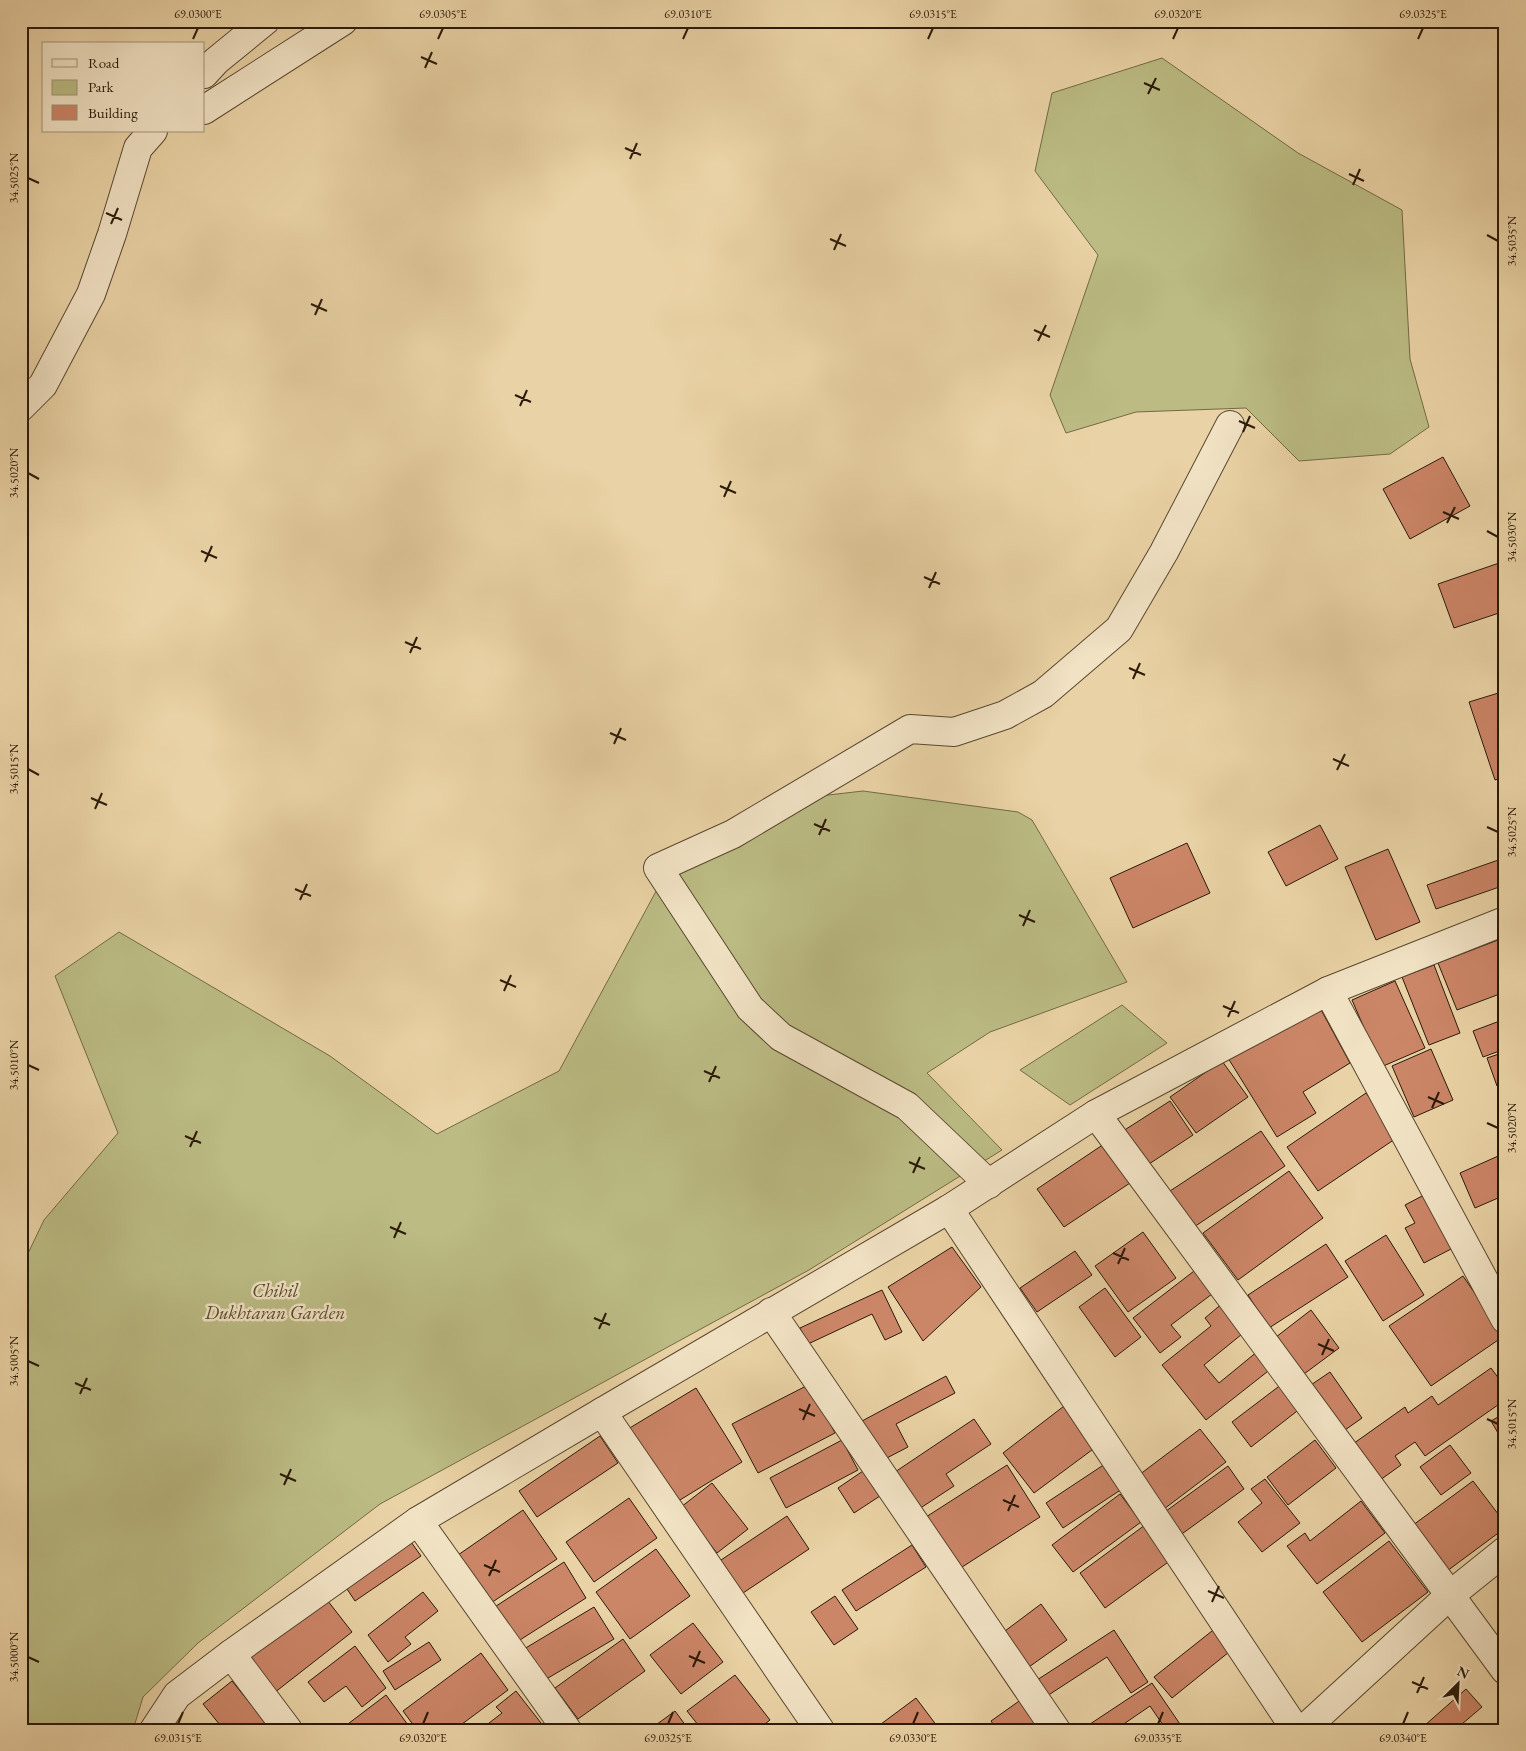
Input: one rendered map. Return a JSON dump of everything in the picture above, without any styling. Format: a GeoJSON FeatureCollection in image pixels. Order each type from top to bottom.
{"type":"FeatureCollection","features":[{"type":"Feature","properties":{"kind":"street"},"geometry":{"type":"LineString","coordinates":[[205,73],[216,61],[265,21]]}},
{"type":"Feature","properties":{"kind":"street"},"geometry":{"type":"LineString","coordinates":[[205,109],[343,21]]}},
{"type":"Feature","properties":{"kind":"street"},"geometry":{"type":"LineString","coordinates":[[21,407],[43,385],[91,294],[112,234],[138,148],[152,132]]}},
{"type":"Feature","properties":{"kind":"street"},"geometry":{"type":"LineString","coordinates":[[989,1184],[907,1106],[781,1037],[750,1008],[658,868],[733,834],[910,728],[954,732],[1005,715],[1043,694],[1119,629],[1164,552],[1230,425]]}},
{"type":"Feature","properties":{"kind":"street"},"geometry":{"type":"LineString","coordinates":[[154,1730],[177,1695],[231,1654],[418,1521],[949,1209],[1096,1114],[1328,991],[1505,921]]}},
{"type":"Feature","properties":{"kind":"street"},"geometry":{"type":"LineString","coordinates":[[1328,991],[1505,1319]]}},
{"type":"Feature","properties":{"kind":"street"},"geometry":{"type":"LineString","coordinates":[[1096,1114],[1505,1670]]}},
{"type":"Feature","properties":{"kind":"street"},"geometry":{"type":"LineString","coordinates":[[949,1209],[1296,1730]]}},
{"type":"Feature","properties":{"kind":"street"},"geometry":{"type":"LineString","coordinates":[[772,1312],[1056,1730]]}},
{"type":"Feature","properties":{"kind":"street"},"geometry":{"type":"LineString","coordinates":[[602,1412],[820,1730]]}},
{"type":"Feature","properties":{"kind":"street"},"geometry":{"type":"LineString","coordinates":[[418,1521],[567,1730]]}},
{"type":"Feature","properties":{"kind":"street"},"geometry":{"type":"LineString","coordinates":[[1303,1730],[1449,1596],[1505,1552]]}},
{"type":"Feature","properties":{"kind":"street"},"geometry":{"type":"LineString","coordinates":[[231,1654],[288,1730]]}},
{"type":"Feature","properties":{"kind":"green space"},"geometry":{"type":"Polygon","coordinates":[[[1162,58],[1298,153],[1402,210],[1410,359],[1429,427],[1390,454],[1299,461],[1246,408],[1136,412],[1066,433],[1050,395],[1098,255],[1035,171],[1052,93],[1162,58]]]}},
{"type":"Feature","properties":{"kind":"green space","name":"Chihil Dukhtaran Garden"},"geometry":{"type":"Polygon","coordinates":[[[863,791],[1018,812],[1032,820],[1127,982],[990,1032],[927,1073],[1002,1150],[809,1270],[380,1504],[198,1643],[143,1697],[133,1730],[21,1730],[21,1268],[44,1220],[118,1133],[55,976],[119,932],[330,1056],[437,1134],[559,1071],[661,882],[802,798],[863,791]]]}},
{"type":"Feature","properties":{"kind":"green space"},"geometry":{"type":"Polygon","coordinates":[[[1122,1005],[1167,1043],[1070,1105],[1020,1070],[1122,1005]]]}},
{"type":"Feature","properties":{"kind":"building"},"geometry":{"type":"Polygon","coordinates":[[[1443,457],[1470,506],[1410,539],[1383,489],[1443,457]]]}},
{"type":"Feature","properties":{"kind":"building"},"geometry":{"type":"Polygon","coordinates":[[[1505,561],[1505,611],[1454,628],[1438,584],[1505,561]]]}},
{"type":"Feature","properties":{"kind":"building"},"geometry":{"type":"Polygon","coordinates":[[[1505,691],[1505,777],[1495,780],[1469,702],[1505,691]]]}},
{"type":"Feature","properties":{"kind":"building"},"geometry":{"type":"Polygon","coordinates":[[[1320,825],[1338,859],[1286,886],[1268,852],[1320,825]]]}},
{"type":"Feature","properties":{"kind":"building"},"geometry":{"type":"Polygon","coordinates":[[[1187,843],[1210,893],[1133,928],[1110,878],[1187,843]]]}},
{"type":"Feature","properties":{"kind":"building"},"geometry":{"type":"Polygon","coordinates":[[[1388,849],[1420,922],[1376,940],[1345,867],[1388,849]]]}},
{"type":"Feature","properties":{"kind":"building"},"geometry":{"type":"Polygon","coordinates":[[[1504,858],[1505,885],[1436,909],[1427,885],[1504,858]]]}},
{"type":"Feature","properties":{"kind":"building"},"geometry":{"type":"Polygon","coordinates":[[[1505,936],[1505,953],[1499,938],[1505,936]]]}},
{"type":"Feature","properties":{"kind":"building"},"geometry":{"type":"Polygon","coordinates":[[[1498,940],[1505,959],[1505,992],[1457,1010],[1438,963],[1498,940]]]}},
{"type":"Feature","properties":{"kind":"building"},"geometry":{"type":"Polygon","coordinates":[[[1434,965],[1460,1033],[1429,1045],[1402,977],[1434,965]]]}},
{"type":"Feature","properties":{"kind":"building"},"geometry":{"type":"Polygon","coordinates":[[[1395,981],[1425,1048],[1381,1067],[1352,1000],[1395,981]]]}},
{"type":"Feature","properties":{"kind":"building"},"geometry":{"type":"Polygon","coordinates":[[[1319,1006],[1350,1063],[1303,1092],[1316,1113],[1277,1137],[1228,1058],[1319,1006]]]}},
{"type":"Feature","properties":{"kind":"building"},"geometry":{"type":"Polygon","coordinates":[[[1505,1019],[1505,1049],[1483,1057],[1473,1031],[1505,1019]]]}},
{"type":"Feature","properties":{"kind":"building"},"geometry":{"type":"Polygon","coordinates":[[[1431,1049],[1453,1100],[1414,1117],[1392,1066],[1431,1049]]]}},
{"type":"Feature","properties":{"kind":"building"},"geometry":{"type":"Polygon","coordinates":[[[1505,1052],[1505,1084],[1497,1086],[1487,1058],[1505,1052]]]}},
{"type":"Feature","properties":{"kind":"building"},"geometry":{"type":"Polygon","coordinates":[[[1222,1061],[1248,1097],[1196,1133],[1170,1097],[1222,1061]]]}},
{"type":"Feature","properties":{"kind":"building"},"geometry":{"type":"Polygon","coordinates":[[[1366,1093],[1398,1137],[1318,1191],[1287,1147],[1366,1093]]]}},
{"type":"Feature","properties":{"kind":"building"},"geometry":{"type":"Polygon","coordinates":[[[1170,1101],[1193,1135],[1146,1166],[1123,1131],[1170,1101]]]}},
{"type":"Feature","properties":{"kind":"building"},"geometry":{"type":"Polygon","coordinates":[[[1261,1131],[1285,1166],[1194,1227],[1170,1191],[1261,1131]]]}},
{"type":"Feature","properties":{"kind":"building"},"geometry":{"type":"Polygon","coordinates":[[[1104,1144],[1130,1183],[1064,1227],[1037,1189],[1104,1144]]]}},
{"type":"Feature","properties":{"kind":"building"},"geometry":{"type":"Polygon","coordinates":[[[1505,1153],[1505,1195],[1475,1208],[1460,1173],[1505,1153]]]}},
{"type":"Feature","properties":{"kind":"building"},"geometry":{"type":"Polygon","coordinates":[[[1289,1171],[1323,1218],[1238,1280],[1203,1233],[1289,1171]]]}},
{"type":"Feature","properties":{"kind":"building"},"geometry":{"type":"Polygon","coordinates":[[[1424,1195],[1453,1248],[1424,1263],[1405,1228],[1415,1223],[1405,1205],[1424,1195]]]}},
{"type":"Feature","properties":{"kind":"building"},"geometry":{"type":"Polygon","coordinates":[[[1143,1232],[1176,1278],[1128,1312],[1095,1266],[1143,1232]]]}},
{"type":"Feature","properties":{"kind":"building"},"geometry":{"type":"Polygon","coordinates":[[[1386,1235],[1424,1295],[1383,1321],[1345,1261],[1386,1235]]]}},
{"type":"Feature","properties":{"kind":"building"},"geometry":{"type":"Polygon","coordinates":[[[1326,1244],[1348,1277],[1269,1328],[1248,1295],[1326,1244]]]}},
{"type":"Feature","properties":{"kind":"building"},"geometry":{"type":"Polygon","coordinates":[[[952,1247],[981,1287],[923,1341],[888,1287],[952,1247]]]}},
{"type":"Feature","properties":{"kind":"building"},"geometry":{"type":"Polygon","coordinates":[[[1075,1251],[1092,1275],[1037,1312],[1020,1288],[1075,1251]]]}},
{"type":"Feature","properties":{"kind":"building"},"geometry":{"type":"Polygon","coordinates":[[[1198,1268],[1216,1291],[1171,1325],[1181,1337],[1160,1353],[1133,1318],[1198,1268]]]}},
{"type":"Feature","properties":{"kind":"building"},"geometry":{"type":"Polygon","coordinates":[[[1463,1276],[1504,1336],[1431,1386],[1389,1326],[1463,1276]]]}},
{"type":"Feature","properties":{"kind":"building"},"geometry":{"type":"Polygon","coordinates":[[[1105,1288],[1141,1337],[1115,1357],[1079,1307],[1105,1288]]]}},
{"type":"Feature","properties":{"kind":"building"},"geometry":{"type":"Polygon","coordinates":[[[882,1290],[902,1332],[885,1340],[872,1314],[808,1344],[800,1328],[882,1290]]]}},
{"type":"Feature","properties":{"kind":"building"},"geometry":{"type":"Polygon","coordinates":[[[1224,1302],[1247,1330],[1204,1365],[1219,1383],[1258,1351],[1272,1368],[1206,1420],[1162,1365],[1211,1326],[1205,1318],[1224,1302]]]}},
{"type":"Feature","properties":{"kind":"building"},"geometry":{"type":"Polygon","coordinates":[[[1311,1310],[1339,1348],[1304,1374],[1276,1337],[1311,1310]]]}},
{"type":"Feature","properties":{"kind":"building"},"geometry":{"type":"Polygon","coordinates":[[[1491,1368],[1505,1387],[1505,1400],[1425,1456],[1415,1442],[1395,1456],[1401,1465],[1376,1483],[1350,1446],[1405,1407],[1408,1413],[1432,1396],[1438,1405],[1491,1368]]]}},
{"type":"Feature","properties":{"kind":"building"},"geometry":{"type":"Polygon","coordinates":[[[1330,1372],[1362,1418],[1338,1435],[1305,1389],[1330,1372]]]}},
{"type":"Feature","properties":{"kind":"building"},"geometry":{"type":"Polygon","coordinates":[[[946,1376],[955,1393],[896,1424],[908,1447],[883,1460],[862,1421],[946,1376]]]}},
{"type":"Feature","properties":{"kind":"building"},"geometry":{"type":"Polygon","coordinates":[[[810,1384],[835,1433],[758,1473],[732,1424],[810,1384]]]}},
{"type":"Feature","properties":{"kind":"building"},"geometry":{"type":"Polygon","coordinates":[[[1282,1384],[1301,1408],[1251,1447],[1232,1422],[1282,1384]]]}},
{"type":"Feature","properties":{"kind":"building"},"geometry":{"type":"Polygon","coordinates":[[[696,1388],[742,1462],[675,1503],[628,1429],[696,1388]]]}},
{"type":"Feature","properties":{"kind":"building"},"geometry":{"type":"Polygon","coordinates":[[[1068,1403],[1100,1444],[1034,1493],[1003,1453],[1068,1403]]]}},
{"type":"Feature","properties":{"kind":"building"},"geometry":{"type":"Polygon","coordinates":[[[1505,1413],[1505,1445],[1491,1421],[1505,1413]]]}},
{"type":"Feature","properties":{"kind":"building"},"geometry":{"type":"Polygon","coordinates":[[[974,1419],[991,1444],[946,1474],[954,1486],[919,1509],[895,1472],[974,1419]]]}},
{"type":"Feature","properties":{"kind":"building"},"geometry":{"type":"Polygon","coordinates":[[[1200,1429],[1226,1462],[1164,1509],[1139,1475],[1200,1429]]]}},
{"type":"Feature","properties":{"kind":"building"},"geometry":{"type":"Polygon","coordinates":[[[600,1436],[618,1463],[537,1517],[519,1491],[600,1436]]]}},
{"type":"Feature","properties":{"kind":"building"},"geometry":{"type":"Polygon","coordinates":[[[842,1440],[858,1470],[786,1508],[770,1478],[842,1440]]]}},
{"type":"Feature","properties":{"kind":"building"},"geometry":{"type":"Polygon","coordinates":[[[1315,1440],[1336,1468],[1288,1505],[1267,1477],[1315,1440]]]}},
{"type":"Feature","properties":{"kind":"building"},"geometry":{"type":"Polygon","coordinates":[[[1450,1445],[1471,1473],[1441,1495],[1420,1467],[1450,1445]]]}},
{"type":"Feature","properties":{"kind":"building"},"geometry":{"type":"Polygon","coordinates":[[[1105,1464],[1122,1489],[1063,1528],[1046,1503],[1105,1464]]]}},
{"type":"Feature","properties":{"kind":"building"},"geometry":{"type":"Polygon","coordinates":[[[1007,1465],[1040,1517],[959,1569],[926,1517],[1007,1465]]]}},
{"type":"Feature","properties":{"kind":"building"},"geometry":{"type":"Polygon","coordinates":[[[1228,1466],[1244,1489],[1179,1536],[1162,1514],[1228,1466]]]}},
{"type":"Feature","properties":{"kind":"building"},"geometry":{"type":"Polygon","coordinates":[[[863,1471],[880,1496],[854,1513],[838,1488],[863,1471]]]}},
{"type":"Feature","properties":{"kind":"building"},"geometry":{"type":"Polygon","coordinates":[[[1265,1479],[1300,1523],[1262,1552],[1238,1522],[1262,1503],[1251,1489],[1265,1479]]]}},
{"type":"Feature","properties":{"kind":"building"},"geometry":{"type":"Polygon","coordinates":[[[1473,1481],[1505,1523],[1505,1528],[1443,1574],[1409,1528],[1473,1481]]]}},
{"type":"Feature","properties":{"kind":"building"},"geometry":{"type":"Polygon","coordinates":[[[712,1483],[748,1529],[717,1553],[681,1507],[712,1483]]]}},
{"type":"Feature","properties":{"kind":"building"},"geometry":{"type":"Polygon","coordinates":[[[1120,1494],[1141,1522],[1073,1572],[1052,1545],[1120,1494]]]}},
{"type":"Feature","properties":{"kind":"building"},"geometry":{"type":"Polygon","coordinates":[[[629,1498],[657,1538],[594,1582],[566,1542],[629,1498]]]}},
{"type":"Feature","properties":{"kind":"building"},"geometry":{"type":"Polygon","coordinates":[[[1361,1501],[1385,1533],[1317,1584],[1287,1546],[1305,1533],[1310,1541],[1361,1501]]]}},
{"type":"Feature","properties":{"kind":"building"},"geometry":{"type":"Polygon","coordinates":[[[523,1510],[557,1559],[491,1603],[458,1555],[523,1510]]]}},
{"type":"Feature","properties":{"kind":"building"},"geometry":{"type":"Polygon","coordinates":[[[787,1516],[809,1549],[740,1595],[718,1562],[787,1516]]]}},
{"type":"Feature","properties":{"kind":"building"},"geometry":{"type":"Polygon","coordinates":[[[1145,1525],[1171,1560],[1105,1608],[1080,1573],[1145,1525]]]}},
{"type":"Feature","properties":{"kind":"building"},"geometry":{"type":"Polygon","coordinates":[[[404,1532],[421,1556],[355,1601],[339,1577],[404,1532]]]}},
{"type":"Feature","properties":{"kind":"building"},"geometry":{"type":"Polygon","coordinates":[[[1389,1541],[1428,1592],[1362,1642],[1323,1592],[1389,1541]]]}},
{"type":"Feature","properties":{"kind":"building"},"geometry":{"type":"Polygon","coordinates":[[[912,1545],[926,1567],[856,1611],[842,1590],[912,1545]]]}},
{"type":"Feature","properties":{"kind":"building"},"geometry":{"type":"Polygon","coordinates":[[[656,1549],[690,1596],[630,1639],[596,1592],[656,1549]]]}},
{"type":"Feature","properties":{"kind":"building"},"geometry":{"type":"Polygon","coordinates":[[[564,1562],[586,1598],[512,1645],[490,1610],[564,1562]]]}},
{"type":"Feature","properties":{"kind":"building"},"geometry":{"type":"Polygon","coordinates":[[[423,1592],[438,1611],[405,1637],[411,1644],[388,1662],[368,1635],[423,1592]]]}},
{"type":"Feature","properties":{"kind":"building"},"geometry":{"type":"Polygon","coordinates":[[[324,1596],[352,1632],[274,1693],[246,1657],[324,1596]]]}},
{"type":"Feature","properties":{"kind":"building"},"geometry":{"type":"Polygon","coordinates":[[[835,1596],[858,1629],[834,1645],[811,1612],[835,1596]]]}},
{"type":"Feature","properties":{"kind":"building"},"geometry":{"type":"Polygon","coordinates":[[[1041,1604],[1067,1640],[1026,1669],[1001,1634],[1041,1604]]]}},
{"type":"Feature","properties":{"kind":"building"},"geometry":{"type":"Polygon","coordinates":[[[594,1607],[614,1639],[543,1681],[524,1649],[594,1607]]]}},
{"type":"Feature","properties":{"kind":"building"},"geometry":{"type":"Polygon","coordinates":[[[693,1623],[723,1662],[681,1694],[650,1655],[693,1623]]]}},
{"type":"Feature","properties":{"kind":"building"},"geometry":{"type":"Polygon","coordinates":[[[1217,1627],[1234,1648],[1172,1698],[1154,1677],[1217,1627]]]}},
{"type":"Feature","properties":{"kind":"building"},"geometry":{"type":"Polygon","coordinates":[[[1114,1630],[1148,1682],[1131,1693],[1107,1657],[1047,1696],[1037,1680],[1114,1630]]]}},
{"type":"Feature","properties":{"kind":"building"},"geometry":{"type":"Polygon","coordinates":[[[623,1639],[645,1671],[578,1719],[555,1688],[623,1639]]]}},
{"type":"Feature","properties":{"kind":"building"},"geometry":{"type":"Polygon","coordinates":[[[429,1642],[441,1660],[395,1690],[383,1671],[429,1642]]]}},
{"type":"Feature","properties":{"kind":"building"},"geometry":{"type":"Polygon","coordinates":[[[355,1646],[386,1688],[362,1707],[346,1686],[324,1702],[308,1682],[355,1646]]]}},
{"type":"Feature","properties":{"kind":"building"},"geometry":{"type":"Polygon","coordinates":[[[481,1653],[508,1690],[454,1730],[417,1730],[403,1711],[481,1653]]]}},
{"type":"Feature","properties":{"kind":"building"},"geometry":{"type":"Polygon","coordinates":[[[735,1675],[770,1720],[757,1730],[702,1730],[687,1711],[735,1675]]]}},
{"type":"Feature","properties":{"kind":"building"},"geometry":{"type":"Polygon","coordinates":[[[232,1681],[265,1722],[256,1730],[224,1730],[203,1704],[232,1681]]]}},
{"type":"Feature","properties":{"kind":"building"},"geometry":{"type":"Polygon","coordinates":[[[1152,1683],[1184,1730],[1162,1730],[1165,1728],[1150,1706],[1115,1730],[1081,1730],[1152,1683]]]}},
{"type":"Feature","properties":{"kind":"building"},"geometry":{"type":"Polygon","coordinates":[[[1466,1689],[1482,1707],[1455,1730],[1428,1730],[1424,1726],[1466,1689]]]}},
{"type":"Feature","properties":{"kind":"building"},"geometry":{"type":"Polygon","coordinates":[[[516,1691],[541,1723],[532,1730],[480,1730],[502,1713],[496,1707],[516,1691]]]}},
{"type":"Feature","properties":{"kind":"building"},"geometry":{"type":"Polygon","coordinates":[[[386,1695],[408,1725],[402,1730],[340,1730],[386,1695]]]}},
{"type":"Feature","properties":{"kind":"building"},"geometry":{"type":"Polygon","coordinates":[[[916,1698],[940,1730],[873,1730],[916,1698]]]}},
{"type":"Feature","properties":{"kind":"building"},"geometry":{"type":"Polygon","coordinates":[[[1022,1699],[1045,1730],[997,1730],[991,1721],[1022,1699]]]}},
{"type":"Feature","properties":{"kind":"building"},"geometry":{"type":"Polygon","coordinates":[[[675,1711],[689,1730],[649,1730],[675,1711]]]}}]}
